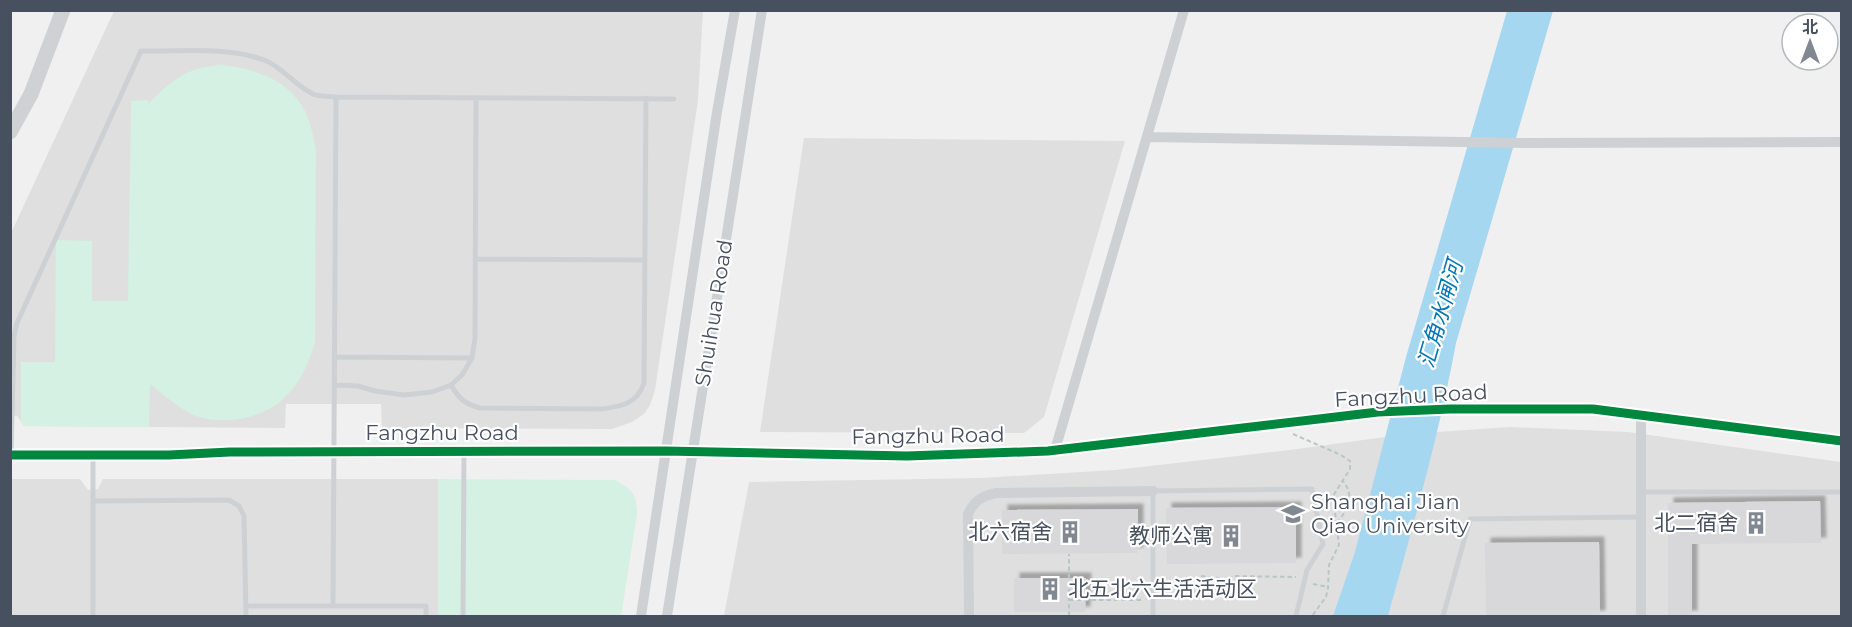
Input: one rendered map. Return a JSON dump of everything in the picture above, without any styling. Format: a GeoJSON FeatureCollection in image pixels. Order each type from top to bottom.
{"type":"FeatureCollection","features":[{"type":"Feature","properties":{"kind":"main road"},"geometry":{"type":"LineString","coordinates":[[10,132],[31,94],[63,10]]}},
{"type":"Feature","properties":{"kind":"street","name":"Shuihua Road"},"geometry":{"type":"LineString","coordinates":[[641,616],[717,112],[735,10]]}},
{"type":"Feature","properties":{"kind":"street","name":"Shuihua Road"},"geometry":{"type":"LineString","coordinates":[[667,616],[762,10]]}},
{"type":"Feature","properties":{"kind":"street"},"geometry":{"type":"LineString","coordinates":[[1055,450],[1184,10]]}},
{"type":"Feature","properties":{"kind":"street"},"geometry":{"type":"LineString","coordinates":[[1147,137],[1529,143],[1842,142]]}},
{"type":"Feature","properties":{"kind":"street","name":"Fangzhu Road"},"geometry":{"type":"LineString","coordinates":[[11,455],[665,451],[907,456],[1055,450],[1378,412],[1450,409],[1593,409],[1842,441]]}},
{"type":"Feature","properties":{"kind":"street"},"geometry":{"type":"LineString","coordinates":[[1641,415],[1641,616]]}},
{"type":"Feature","properties":{"kind":"street"},"geometry":{"type":"LineString","coordinates":[[969,616],[968,514],[976,502],[996,493],[1153,491]]}},
{"type":"Feature","properties":{"kind":"lane"},"geometry":{"type":"LineString","coordinates":[[11,455],[16,323],[141,51],[244,54],[267,61],[316,95],[336,97],[674,99]]}},
{"type":"Feature","properties":{"kind":"lane"},"geometry":{"type":"LineString","coordinates":[[333,606],[336,97]]}},
{"type":"Feature","properties":{"kind":"lane"},"geometry":{"type":"LineString","coordinates":[[334,385],[358,386],[404,395],[432,392],[451,385],[462,375],[472,358],[475,338],[476,98]]}},
{"type":"Feature","properties":{"kind":"lane"},"geometry":{"type":"LineString","coordinates":[[451,385],[466,405],[480,408],[602,409],[620,407],[633,402],[641,394],[644,383],[646,98]]}},
{"type":"Feature","properties":{"kind":"lane"},"geometry":{"type":"LineString","coordinates":[[476,259],[645,260]]}},
{"type":"Feature","properties":{"kind":"lane"},"geometry":{"type":"LineString","coordinates":[[334,357],[472,358]]}},
{"type":"Feature","properties":{"kind":"lane"},"geometry":{"type":"LineString","coordinates":[[463,616],[464,451]]}},
{"type":"Feature","properties":{"kind":"lane"},"geometry":{"type":"LineString","coordinates":[[93,455],[93,616]]}},
{"type":"Feature","properties":{"kind":"lane"},"geometry":{"type":"LineString","coordinates":[[1153,616],[1153,491],[1312,489],[1323,544],[1307,570],[1296,616]]}},
{"type":"Feature","properties":{"kind":"lane"},"geometry":{"type":"LineString","coordinates":[[1641,492],[1842,492]]}},
{"type":"Feature","properties":{"kind":"lane"},"geometry":{"type":"LineString","coordinates":[[94,501],[230,500],[239,506],[244,516],[246,616]]}},
{"type":"Feature","properties":{"kind":"lane"},"geometry":{"type":"LineString","coordinates":[[1443,616],[1470,519],[1641,517]]}},
{"type":"Feature","properties":{"kind":"lane"},"geometry":{"type":"LineString","coordinates":[[246,606],[426,606],[426,616]]}},
{"type":"Feature","properties":{"kind":"path"},"geometry":{"type":"LineString","coordinates":[[1336,524],[1349,505],[1350,494],[1343,481]]}},
{"type":"Feature","properties":{"kind":"path"},"geometry":{"type":"LineString","coordinates":[[1069,554],[1069,616]]}},
{"type":"Feature","properties":{"kind":"path"},"geometry":{"type":"LineString","coordinates":[[1181,586],[1200,576],[1218,579],[1232,578]]}},
{"type":"Feature","properties":{"kind":"path"},"geometry":{"type":"LineString","coordinates":[[1153,581],[1175,582],[1198,595],[1208,595],[1218,590],[1232,576],[1306,577]]}},
{"type":"Feature","properties":{"kind":"path"},"geometry":{"type":"LineString","coordinates":[[1315,585],[1328,588]]}},
{"type":"Feature","properties":{"kind":"path"},"geometry":{"type":"LineString","coordinates":[[1069,600],[1153,600]]}},
{"type":"Feature","properties":{"kind":"shaded area"},"geometry":{"type":"Polygon","coordinates":[[[114,11],[703,11],[698,100],[655,390],[644,414],[632,422],[612,429],[382,428],[381,404],[286,404],[285,428],[24,426],[17,416],[11,415],[11,233],[114,11]]]}},
{"type":"Feature","properties":{"kind":"shaded area"},"geometry":{"type":"Polygon","coordinates":[[[804,138],[1125,141],[1044,417],[1024,433],[760,432],[804,138]]]}},
{"type":"Feature","properties":{"kind":"shaded area","name":"Shanghai Jian Qiao University"},"geometry":{"type":"Polygon","coordinates":[[[1510,427],[1628,432],[1841,462],[1841,616],[724,616],[749,482],[981,478],[1115,470],[1407,434],[1510,427]]]}},
{"type":"Feature","properties":{"kind":"shaded area"},"geometry":{"type":"Polygon","coordinates":[[[11,479],[80,479],[88,490],[98,489],[103,479],[438,479],[438,616],[11,616],[11,479]]]}},
{"type":"Feature","properties":{"kind":"green space"},"geometry":{"type":"Polygon","coordinates":[[[221,65],[255,72],[286,88],[302,106],[312,133],[316,150],[315,342],[301,377],[278,403],[245,418],[219,420],[196,416],[150,384],[149,427],[24,426],[21,422],[21,362],[55,362],[56,240],[92,241],[92,301],[128,301],[131,101],[148,100],[148,104],[181,76],[198,69],[221,65]]]}},
{"type":"Feature","properties":{"kind":"green space"},"geometry":{"type":"Polygon","coordinates":[[[438,479],[615,480],[626,486],[635,497],[637,514],[621,616],[438,616],[438,479]]]}},
{"type":"Feature","properties":{"kind":"water","name":"汇角水闸河"},"geometry":{"type":"Polygon","coordinates":[[[1507,11],[1553,11],[1456,343],[1434,446],[1388,616],[1333,616],[1355,552],[1406,357],[1507,11]]]}},
{"type":"Feature","properties":{"kind":"building","name":"北二宿舍"},"geometry":{"type":"Polygon","coordinates":[[[1820,501],[1821,543],[1692,544],[1692,616],[1668,616],[1668,503],[1820,501]]]}},
{"type":"Feature","properties":{"kind":"building","name":"教师公寓"},"geometry":{"type":"Polygon","coordinates":[[[1296,507],[1296,563],[1167,564],[1166,508],[1296,507]]]}},
{"type":"Feature","properties":{"kind":"building","name":"北六宿舍"},"geometry":{"type":"Polygon","coordinates":[[[1138,509],[1138,553],[1002,554],[1002,510],[1138,509]]]}},
{"type":"Feature","properties":{"kind":"building"},"geometry":{"type":"Polygon","coordinates":[[[1599,542],[1600,616],[1486,616],[1485,543],[1599,542]]]}},
{"type":"Feature","properties":{"kind":"building","name":"北五北六生活活动区"},"geometry":{"type":"Polygon","coordinates":[[[1014,578],[1086,578],[1085,612],[1014,612],[1014,578]]]}},
{"type":"Feature","properties":{"kind":"cycle path"},"geometry":{"type":"LineString","coordinates":[[10,455],[665,451],[907,456],[1048,451],[1378,412],[1450,409],[1593,409],[1842,441]]}},
{"type":"Feature","properties":{"kind":"place","name":"Shanghai Jian Qiao University"},"geometry":{"type":"Point","coordinates":[1293,514]}},
{"type":"Feature","properties":{"kind":"place","name":"北二宿舍"},"geometry":{"type":"Point","coordinates":[1756,523]}},
{"type":"Feature","properties":{"kind":"place","name":"北六宿舍"},"geometry":{"type":"Point","coordinates":[1070,532]}},
{"type":"Feature","properties":{"kind":"place","name":"教师公寓"},"geometry":{"type":"Point","coordinates":[1231,536]}},
{"type":"Feature","properties":{"kind":"place","name":"北五北六生活活动区"},"geometry":{"type":"Point","coordinates":[1050,589]}}]}
